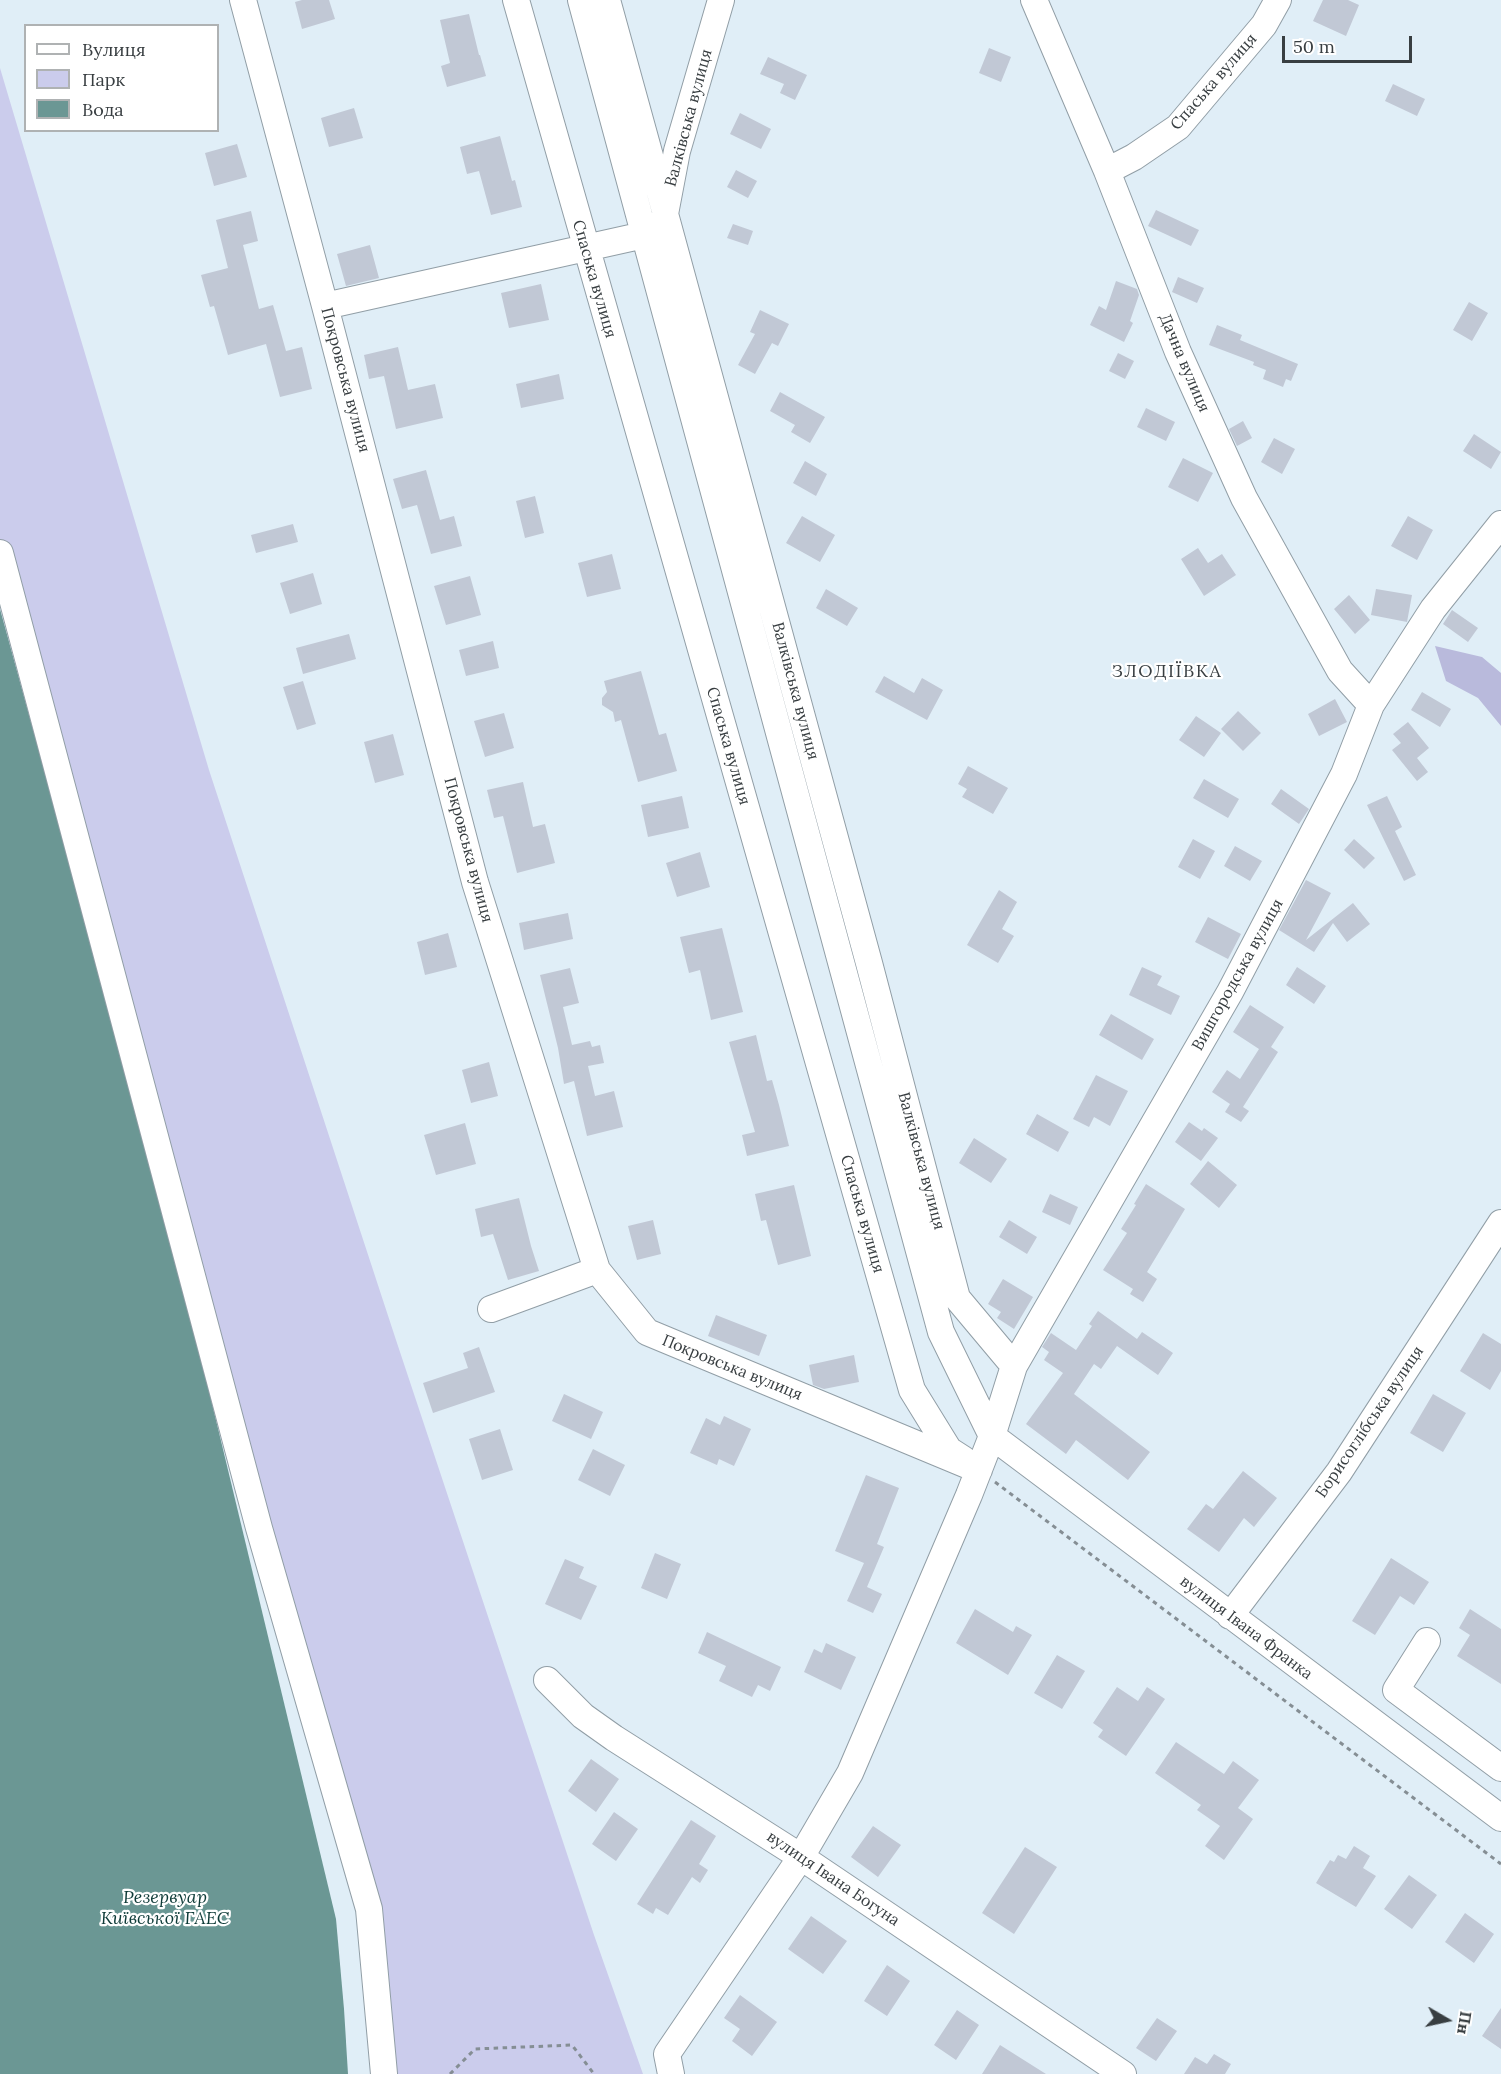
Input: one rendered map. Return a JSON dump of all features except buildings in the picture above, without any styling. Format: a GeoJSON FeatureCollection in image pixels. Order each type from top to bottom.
{"type":"FeatureCollection","features":[{"type":"Feature","properties":{"kind":"street","name":"Покровська вулиця"},"geometry":{"type":"LineString","coordinates":[[243,0],[475,882],[597,1270],[647,1332],[979,1470]]}},
{"type":"Feature","properties":{"kind":"street","name":"Спаська вулиця"},"geometry":{"type":"LineString","coordinates":[[516,0],[912,1390],[949,1450],[979,1470]]}},
{"type":"Feature","properties":{"kind":"street"},"geometry":{"type":"LineString","coordinates":[[581,0],[754,640],[911,1173],[941,1332],[992,1436]]}},
{"type":"Feature","properties":{"kind":"street"},"geometry":{"type":"LineString","coordinates":[[607,0],[665,214]]}},
{"type":"Feature","properties":{"kind":"street","name":"Валківська вулиця"},"geometry":{"type":"LineString","coordinates":[[721,0],[677,151],[665,214],[869,963],[911,1173],[957,1298],[1014,1366]]}},
{"type":"Feature","properties":{"kind":"street","name":"Дачна вулиця"},"geometry":{"type":"LineString","coordinates":[[1034,0],[1107,171],[1178,352],[1244,498],[1340,671],[1371,705]]}},
{"type":"Feature","properties":{"kind":"street","name":"Спаська вулиця"},"geometry":{"type":"LineString","coordinates":[[1107,171],[1134,157],[1178,127],[1264,25],[1278,0]]}},
{"type":"Feature","properties":{"kind":"street"},"geometry":{"type":"LineString","coordinates":[[325,306],[644,235]]}},
{"type":"Feature","properties":{"kind":"street","name":"Вишгородська вулиця"},"geometry":{"type":"LineString","coordinates":[[671,2074],[667,2054],[801,1857],[850,1773],[979,1470],[1014,1366],[1230,992],[1344,774],[1371,705],[1432,609],[1501,524]]}},
{"type":"Feature","properties":{"kind":"street"},"geometry":{"type":"LineString","coordinates":[[0,553],[259,1528],[369,1909],[384,2074]]}},
{"type":"Feature","properties":{"kind":"street"},"geometry":{"type":"LineString","coordinates":[[754,640],[779,632]]}},
{"type":"Feature","properties":{"kind":"street","name":"Борисоглібська вулиця"},"geometry":{"type":"LineString","coordinates":[[1230,1616],[1339,1472],[1501,1223]]}},
{"type":"Feature","properties":{"kind":"street"},"geometry":{"type":"LineString","coordinates":[[491,1309],[597,1270]]}},
{"type":"Feature","properties":{"kind":"street","name":"вулиця Івана Франка"},"geometry":{"type":"LineString","coordinates":[[992,1436],[1450,1782],[1501,1818]]}},
{"type":"Feature","properties":{"kind":"street"},"geometry":{"type":"LineString","coordinates":[[1427,1641],[1396,1690],[1498,1760]]}},
{"type":"Feature","properties":{"kind":"street","name":"вулиця Івана Богуна"},"geometry":{"type":"LineString","coordinates":[[547,1680],[584,1716],[614,1738],[801,1857],[1123,2074]]}},
{"type":"Feature","properties":{"kind":"street"},"geometry":{"type":"LineString","coordinates":[[1450,1782],[1468,1762],[1498,1760]]}},
{"type":"Feature","properties":{"kind":"path"},"geometry":{"type":"LineString","coordinates":[[979,1470],[1501,1864]]}},
{"type":"Feature","properties":{"kind":"path"},"geometry":{"type":"LineString","coordinates":[[450,2074],[475,2049],[572,2045],[594,2074]]}},
{"type":"Feature","properties":{"kind":"green space"},"geometry":{"type":"Polygon","coordinates":[[[0,68],[209,770],[594,1935],[643,2074],[384,2074],[369,1909],[0,553],[0,68]]]}},
{"type":"Feature","properties":{"kind":"shaded area"},"geometry":{"type":"Polygon","coordinates":[[[1435,646],[1482,657],[1501,673],[1501,726],[1478,698],[1446,681],[1435,646]]]}},
{"type":"Feature","properties":{"kind":"water","name":"Резервуар Київської ГАЕС"},"geometry":{"type":"Polygon","coordinates":[[[0,609],[171,1233],[336,1919],[348,2074],[0,2074],[0,609]]]}},
{"type":"Feature","properties":{"kind":"district","name":"ЗЛОДІЇВКА"},"geometry":{"type":"Point","coordinates":[1167,672]}}]}
